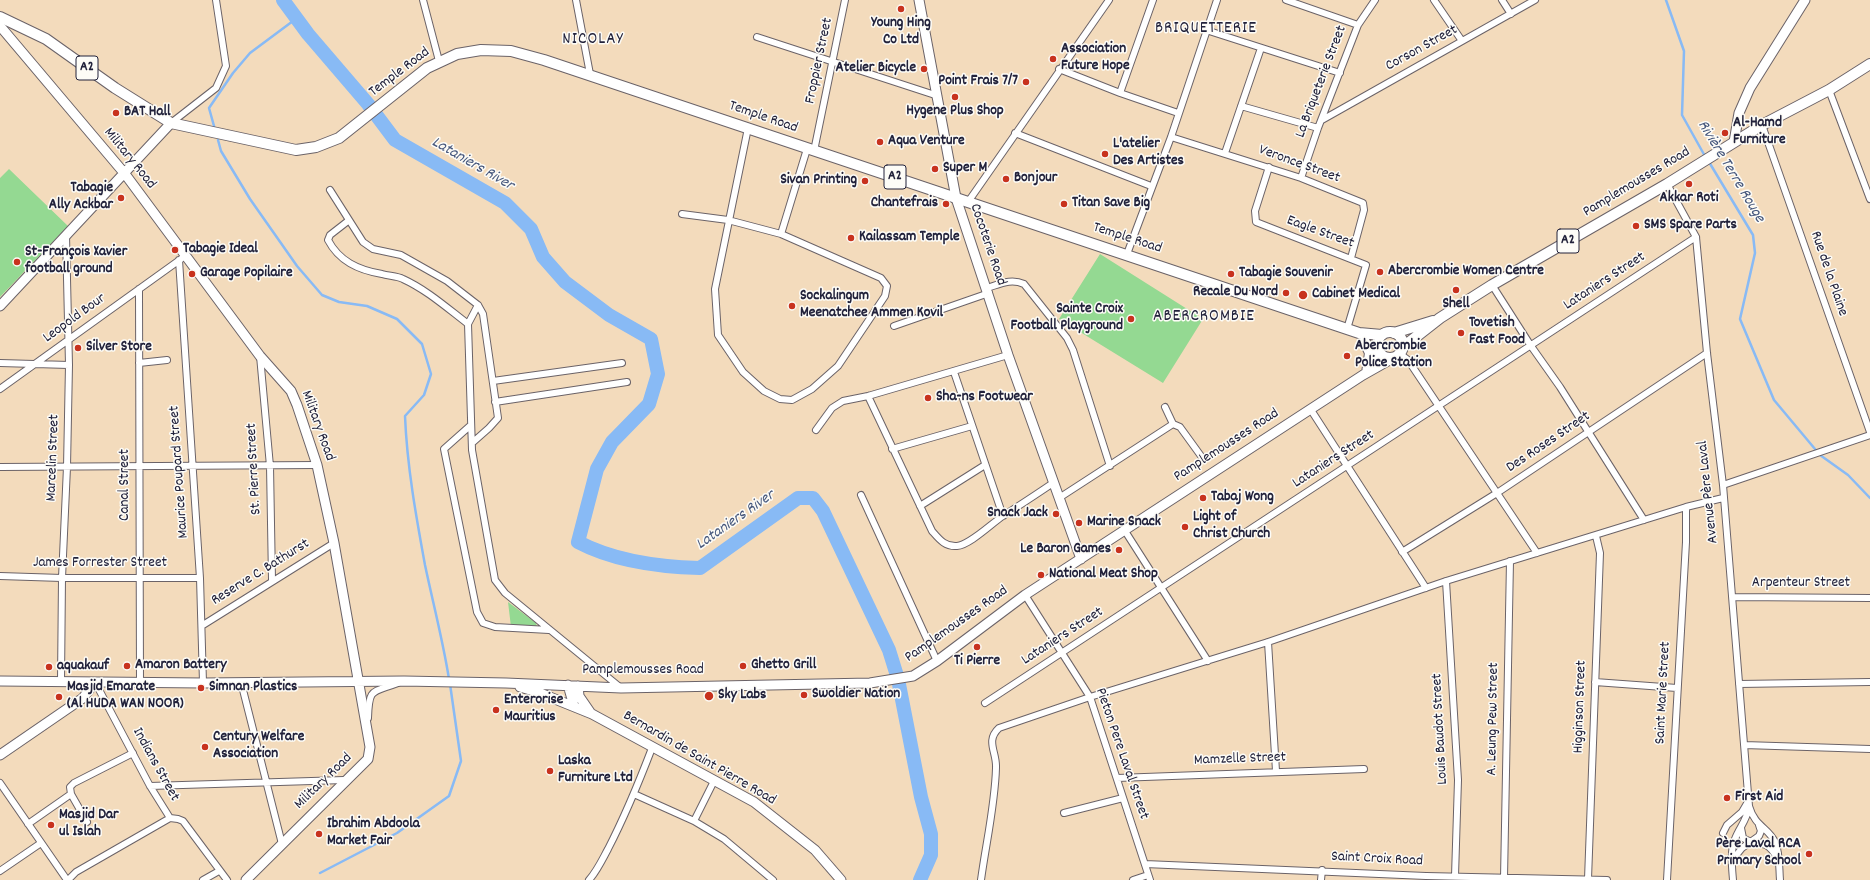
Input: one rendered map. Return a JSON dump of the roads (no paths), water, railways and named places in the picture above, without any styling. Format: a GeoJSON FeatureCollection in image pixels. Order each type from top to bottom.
{"type":"FeatureCollection","features":[{"type":"Feature","properties":{"kind":"main road","name":"Cocoterie Road"},"geometry":{"type":"LineString","coordinates":[[919,0],[956,198],[972,250],[988,290],[1008,355],[1081,559]]}},
{"type":"Feature","properties":{"kind":"main road"},"geometry":{"type":"LineString","coordinates":[[1734,142],[1739,114],[1750,88],[1805,0]]}},
{"type":"Feature","properties":{"kind":"main road","name":"A2"},"geometry":{"type":"LineString","coordinates":[[0,17],[46,39],[115,88],[171,123]]}},
{"type":"Feature","properties":{"kind":"main road","name":"Military Road"},"geometry":{"type":"LineString","coordinates":[[0,26],[125,174],[182,258],[260,356],[290,391],[297,405],[317,465],[334,543],[368,733],[370,747],[368,759],[344,780],[246,880]]}},
{"type":"Feature","properties":{"kind":"main road","name":"Temple Road"},"geometry":{"type":"LineString","coordinates":[[171,123],[296,150],[316,147],[339,138],[351,130],[427,68],[439,61],[457,54],[481,50],[511,51],[590,74],[810,150],[1127,254],[1347,329],[1362,336],[1378,350]]}},
{"type":"Feature","properties":{"kind":"main road","name":"Pamplemousses Road"},"geometry":{"type":"LineString","coordinates":[[0,681],[140,681],[203,683],[404,681],[568,685],[621,688],[870,683],[913,676],[937,661],[1025,595],[1311,410],[1366,371],[1399,353],[1440,318],[1492,285],[1667,184],[1734,142],[1830,90],[1870,64]]}},
{"type":"Feature","properties":{"kind":"main road"},"geometry":{"type":"LineString","coordinates":[[0,306],[125,174],[171,123]]}},
{"type":"Feature","properties":{"kind":"main road","name":"Pamplemousses Road"},"geometry":{"type":"LineString","coordinates":[[1394,333],[1440,318]]}},
{"type":"Feature","properties":{"kind":"main road","name":"A2"},"geometry":{"type":"LineString","coordinates":[[1382,335],[1394,333]]}},
{"type":"Feature","properties":{"kind":"main road"},"geometry":{"type":"LineString","coordinates":[[1394,333],[1402,340],[1399,353]]}},
{"type":"Feature","properties":{"kind":"main road","name":"Temple Road"},"geometry":{"type":"LineString","coordinates":[[1362,336],[1382,335]]}},
{"type":"Feature","properties":{"kind":"main road"},"geometry":{"type":"LineString","coordinates":[[1366,371],[1378,350],[1378,341],[1382,335]]}},
{"type":"Feature","properties":{"kind":"main road"},"geometry":{"type":"LineString","coordinates":[[1362,336],[1370,353],[1366,371]]}},
{"type":"Feature","properties":{"kind":"main road","name":"A2"},"geometry":{"type":"LineString","coordinates":[[1378,350],[1386,358],[1399,353]]}},
{"type":"Feature","properties":{"kind":"main road"},"geometry":{"type":"LineString","coordinates":[[0,755],[83,698],[95,682]]}},
{"type":"Feature","properties":{"kind":"main road","name":"Bernardin de Saint Pierre Road"},"geometry":{"type":"LineString","coordinates":[[506,683],[540,693],[592,714],[652,748],[754,802],[784,824],[815,850],[841,880]]}},
{"type":"Feature","properties":{"kind":"main road"},"geometry":{"type":"LineString","coordinates":[[568,685],[574,706]]}},
{"type":"Feature","properties":{"kind":"main road","name":"Bernardin de Saint Pierre Road"},"geometry":{"type":"LineString","coordinates":[[578,686],[579,696],[592,714]]}},
{"type":"Feature","properties":{"kind":"street"},"geometry":{"type":"LineString","coordinates":[[171,123],[216,88],[226,66],[216,0]]}},
{"type":"Feature","properties":{"kind":"street"},"geometry":{"type":"LineString","coordinates":[[423,0],[439,61]]}},
{"type":"Feature","properties":{"kind":"street"},"geometry":{"type":"LineString","coordinates":[[576,0],[590,74]]}},
{"type":"Feature","properties":{"kind":"street","name":"Froppier Street"},"geometry":{"type":"LineString","coordinates":[[781,234],[810,150],[833,63],[845,0]]}},
{"type":"Feature","properties":{"kind":"street"},"geometry":{"type":"LineString","coordinates":[[968,202],[1059,69],[1109,0]]}},
{"type":"Feature","properties":{"kind":"street"},"geometry":{"type":"LineString","coordinates":[[1120,93],[1153,0]]}},
{"type":"Feature","properties":{"kind":"street"},"geometry":{"type":"LineString","coordinates":[[1127,254],[1151,186],[1171,137],[1217,0]]}},
{"type":"Feature","properties":{"kind":"street"},"geometry":{"type":"LineString","coordinates":[[1286,0],[1358,25]]}},
{"type":"Feature","properties":{"kind":"street","name":"La Briqueterie Street"},"geometry":{"type":"LineString","coordinates":[[1301,178],[1318,128],[1358,25],[1375,0]]}},
{"type":"Feature","properties":{"kind":"street"},"geometry":{"type":"LineString","coordinates":[[1434,0],[1462,41]]}},
{"type":"Feature","properties":{"kind":"street"},"geometry":{"type":"LineString","coordinates":[[1502,0],[1512,14]]}},
{"type":"Feature","properties":{"kind":"street","name":"Corson Street"},"geometry":{"type":"LineString","coordinates":[[1322,120],[1535,0]]}},
{"type":"Feature","properties":{"kind":"street"},"geometry":{"type":"LineString","coordinates":[[1206,30],[1340,73]]}},
{"type":"Feature","properties":{"kind":"street"},"geometry":{"type":"LineString","coordinates":[[757,37],[938,96]]}},
{"type":"Feature","properties":{"kind":"street"},"geometry":{"type":"LineString","coordinates":[[1225,153],[1261,48]]}},
{"type":"Feature","properties":{"kind":"street"},"geometry":{"type":"LineString","coordinates":[[1059,69],[1120,93],[1178,113]]}},
{"type":"Feature","properties":{"kind":"street"},"geometry":{"type":"LineString","coordinates":[[1830,90],[1870,199]]}},
{"type":"Feature","properties":{"kind":"street"},"geometry":{"type":"LineString","coordinates":[[1241,106],[1318,128]]}},
{"type":"Feature","properties":{"kind":"street","name":"Rue de la Plaine"},"geometry":{"type":"LineString","coordinates":[[1762,126],[1870,433]]}},
{"type":"Feature","properties":{"kind":"street"},"geometry":{"type":"LineString","coordinates":[[682,214],[728,220],[781,234],[881,278],[887,286],[885,296],[838,366],[812,389],[792,400],[780,399],[764,392],[743,372],[718,335],[715,289],[728,220],[748,128]]}},
{"type":"Feature","properties":{"kind":"street"},"geometry":{"type":"LineString","coordinates":[[1015,133],[1151,186]]}},
{"type":"Feature","properties":{"kind":"street","name":"Veronce Street"},"geometry":{"type":"LineString","coordinates":[[1171,137],[1269,167],[1363,203],[1364,210],[1351,258]]}},
{"type":"Feature","properties":{"kind":"street","name":"Eagle Street"},"geometry":{"type":"LineString","coordinates":[[1269,167],[1255,211],[1256,222],[1365,264],[1366,267],[1347,329]]}},
{"type":"Feature","properties":{"kind":"street","name":"Avenue Père Laval"},"geometry":{"type":"LineString","coordinates":[[1667,184],[1696,237],[1707,352],[1723,485],[1749,803]]}},
{"type":"Feature","properties":{"kind":"street"},"geometry":{"type":"LineString","coordinates":[[330,190],[348,221],[363,242],[373,249],[401,254],[447,281],[478,305],[484,314],[498,418],[472,443]]}},
{"type":"Feature","properties":{"kind":"street"},"geometry":{"type":"LineString","coordinates":[[348,221],[330,235],[328,240],[332,248],[345,261],[365,272],[401,278],[421,288],[468,324]]}},
{"type":"Feature","properties":{"kind":"street","name":"Marcelin Street"},"geometry":{"type":"LineString","coordinates":[[61,681],[62,578],[67,467],[69,365],[66,235]]}},
{"type":"Feature","properties":{"kind":"street","name":"Lataniers Street"},"geometry":{"type":"LineString","coordinates":[[985,703],[1439,407],[1696,237]]}},
{"type":"Feature","properties":{"kind":"street","name":"Leopold Bour"},"geometry":{"type":"LineString","coordinates":[[0,389],[182,258]]}},
{"type":"Feature","properties":{"kind":"street","name":"Maurice Poupard Street"},"geometry":{"type":"LineString","coordinates":[[182,258],[192,467],[203,625],[203,683]]}},
{"type":"Feature","properties":{"kind":"street"},"geometry":{"type":"LineString","coordinates":[[894,326],[1009,281],[1018,281],[1024,284],[1028,287],[1067,338],[1080,369],[1110,466]]}},
{"type":"Feature","properties":{"kind":"street"},"geometry":{"type":"LineString","coordinates":[[1492,285],[1644,520]]}},
{"type":"Feature","properties":{"kind":"street","name":"Canal Street"},"geometry":{"type":"LineString","coordinates":[[139,289],[140,681]]}},
{"type":"Feature","properties":{"kind":"street"},"geometry":{"type":"LineString","coordinates":[[478,305],[468,324],[472,443],[495,580],[504,593],[621,688]]}},
{"type":"Feature","properties":{"kind":"street","name":"Des Roses Street"},"geometry":{"type":"LineString","coordinates":[[1402,552],[1497,493],[1589,433],[1707,352]]}},
{"type":"Feature","properties":{"kind":"street"},"geometry":{"type":"LineString","coordinates":[[1399,353],[1408,360],[1537,553]]}},
{"type":"Feature","properties":{"kind":"street"},"geometry":{"type":"LineString","coordinates":[[816,430],[823,418],[838,403],[954,372],[1008,355]]}},
{"type":"Feature","properties":{"kind":"street","name":"St. Pierre Street"},"geometry":{"type":"LineString","coordinates":[[260,356],[270,466],[272,580]]}},
{"type":"Feature","properties":{"kind":"street"},"geometry":{"type":"LineString","coordinates":[[139,363],[167,360]]}},
{"type":"Feature","properties":{"kind":"street"},"geometry":{"type":"LineString","coordinates":[[0,363],[69,365]]}},
{"type":"Feature","properties":{"kind":"street"},"geometry":{"type":"LineString","coordinates":[[493,381],[622,363]]}},
{"type":"Feature","properties":{"kind":"street"},"geometry":{"type":"LineString","coordinates":[[954,372],[1003,516]]}},
{"type":"Feature","properties":{"kind":"street"},"geometry":{"type":"LineString","coordinates":[[495,402],[628,382]]}},
{"type":"Feature","properties":{"kind":"street"},"geometry":{"type":"LineString","coordinates":[[868,396],[932,531],[942,542],[949,546],[958,546],[967,543],[1003,516],[1053,483]]}},
{"type":"Feature","properties":{"kind":"street"},"geometry":{"type":"LineString","coordinates":[[1164,407],[1173,424],[1180,427],[1201,456]]}},
{"type":"Feature","properties":{"kind":"street"},"geometry":{"type":"LineString","coordinates":[[1311,410],[1426,588]]}},
{"type":"Feature","properties":{"kind":"street"},"geometry":{"type":"LineString","coordinates":[[1059,498],[1173,424]]}},
{"type":"Feature","properties":{"kind":"street"},"geometry":{"type":"LineString","coordinates":[[471,425],[444,449],[477,612],[483,623],[495,627],[549,630]]}},
{"type":"Feature","properties":{"kind":"street"},"geometry":{"type":"LineString","coordinates":[[892,449],[972,426]]}},
{"type":"Feature","properties":{"kind":"street"},"geometry":{"type":"LineString","coordinates":[[1723,485],[1870,433]]}},
{"type":"Feature","properties":{"kind":"street"},"geometry":{"type":"LineString","coordinates":[[0,467],[192,467],[317,465]]}},
{"type":"Feature","properties":{"kind":"street"},"geometry":{"type":"LineString","coordinates":[[920,506],[985,465]]}},
{"type":"Feature","properties":{"kind":"street"},"geometry":{"type":"LineString","coordinates":[[861,495],[937,661]]}},
{"type":"Feature","properties":{"kind":"street"},"geometry":{"type":"LineString","coordinates":[[981,880],[996,781],[997,760],[991,741],[995,732],[999,728],[1090,697],[1268,642],[1446,581],[1686,507],[1723,498]]}},
{"type":"Feature","properties":{"kind":"street","name":"Saint Marie Street"},"geometry":{"type":"LineString","coordinates":[[1667,880],[1686,542],[1686,507]]}},
{"type":"Feature","properties":{"kind":"street"},"geometry":{"type":"LineString","coordinates":[[1125,530],[1208,661]]}},
{"type":"Feature","properties":{"kind":"street","name":"Higginson Street"},"geometry":{"type":"LineString","coordinates":[[1588,879],[1600,553],[1596,536]]}},
{"type":"Feature","properties":{"kind":"street","name":"Reserve C. Bathurst"},"geometry":{"type":"LineString","coordinates":[[203,625],[272,580],[334,543]]}},
{"type":"Feature","properties":{"kind":"street","name":"A. Leung Pew Street"},"geometry":{"type":"LineString","coordinates":[[1504,878],[1510,561]]}},
{"type":"Feature","properties":{"kind":"street","name":"James Forrester Street"},"geometry":{"type":"LineString","coordinates":[[0,576],[62,578],[200,578]]}},
{"type":"Feature","properties":{"kind":"street","name":"Louis Baudot Street"},"geometry":{"type":"LineString","coordinates":[[1446,581],[1458,780],[1455,876]]}},
{"type":"Feature","properties":{"kind":"street","name":"Pieton Pere Laval Street"},"geometry":{"type":"LineString","coordinates":[[1025,595],[1090,697],[1149,877]]}},
{"type":"Feature","properties":{"kind":"street","name":"Arpenteur Street"},"geometry":{"type":"LineString","coordinates":[[1733,597],[1870,598]]}},
{"type":"Feature","properties":{"kind":"street"},"geometry":{"type":"LineString","coordinates":[[1268,642],[1276,771]]}},
{"type":"Feature","properties":{"kind":"street"},"geometry":{"type":"LineString","coordinates":[[368,733],[368,701],[370,694],[376,690],[404,681]]}},
{"type":"Feature","properties":{"kind":"street","name":"Indians Street"},"geometry":{"type":"LineString","coordinates":[[95,682],[150,786],[170,818]]}},
{"type":"Feature","properties":{"kind":"street"},"geometry":{"type":"LineString","coordinates":[[241,682],[282,844]]}},
{"type":"Feature","properties":{"kind":"street"},"geometry":{"type":"LineString","coordinates":[[1595,682],[1677,688]]}},
{"type":"Feature","properties":{"kind":"street"},"geometry":{"type":"LineString","coordinates":[[1739,684],[1870,682]]}},
{"type":"Feature","properties":{"kind":"street"},"geometry":{"type":"LineString","coordinates":[[1744,745],[1870,749]]}},
{"type":"Feature","properties":{"kind":"street"},"geometry":{"type":"LineString","coordinates":[[589,880],[594,874],[615,836],[634,794],[652,748]]}},
{"type":"Feature","properties":{"kind":"street"},"geometry":{"type":"LineString","coordinates":[[87,822],[71,794],[70,787],[74,783],[133,753]]}},
{"type":"Feature","properties":{"kind":"street","name":"Mamzelle Street"},"geometry":{"type":"LineString","coordinates":[[1117,778],[1276,771],[1364,769]]}},
{"type":"Feature","properties":{"kind":"street"},"geometry":{"type":"LineString","coordinates":[[150,786],[265,781],[344,780]]}},
{"type":"Feature","properties":{"kind":"street"},"geometry":{"type":"LineString","coordinates":[[694,821],[714,781]]}},
{"type":"Feature","properties":{"kind":"street"},"geometry":{"type":"LineString","coordinates":[[0,783],[67,880],[76,872],[170,818],[183,821],[227,880]]}},
{"type":"Feature","properties":{"kind":"street"},"geometry":{"type":"LineString","coordinates":[[28,824],[71,794]]}},
{"type":"Feature","properties":{"kind":"street"},"geometry":{"type":"LineString","coordinates":[[634,794],[694,821],[742,853],[773,880]]}},
{"type":"Feature","properties":{"kind":"street"},"geometry":{"type":"LineString","coordinates":[[1064,813],[1123,798]]}},
{"type":"Feature","properties":{"kind":"street"},"geometry":{"type":"LineString","coordinates":[[1732,861],[1737,852],[1759,836],[1761,831],[1749,803]]}},
{"type":"Feature","properties":{"kind":"street"},"geometry":{"type":"LineString","coordinates":[[1749,803],[1743,826],[1743,838],[1766,845],[1773,850],[1779,860]]}},
{"type":"Feature","properties":{"kind":"street"},"geometry":{"type":"LineString","coordinates":[[1723,833],[1727,825],[1742,812],[1749,803]]}},
{"type":"Feature","properties":{"kind":"street"},"geometry":{"type":"LineString","coordinates":[[1733,880],[1732,861],[1734,840],[1743,826],[1750,821],[1758,824],[1770,834],[1775,842],[1779,860],[1780,880]]}},
{"type":"Feature","properties":{"kind":"street"},"geometry":{"type":"LineString","coordinates":[[0,871],[41,843]]}},
{"type":"Feature","properties":{"kind":"street","name":"Saint Croix Road"},"geometry":{"type":"LineString","coordinates":[[1145,864],[1322,870],[1427,878],[1455,876],[1607,880]]}},
{"type":"Feature","properties":{"kind":"street"},"geometry":{"type":"LineString","coordinates":[[1321,880],[1322,870]]}},
{"type":"Feature","properties":{"kind":"street"},"geometry":{"type":"LineString","coordinates":[[203,880],[219,871]]}},
{"type":"Feature","properties":{"kind":"street"},"geometry":{"type":"LineString","coordinates":[[1132,880],[1149,877]]}},
{"type":"Feature","properties":{"kind":"waterway","name":"Lataniers River"},"geometry":{"type":"LineString","coordinates":[[283,0],[308,34],[368,104],[395,140],[505,203],[531,229],[543,257],[565,282],[609,315],[651,339],[658,374],[649,404],[612,442],[597,469],[578,542],[592,549],[638,562],[700,568],[798,498],[813,498],[823,511],[889,650],[898,679],[921,797],[931,834],[931,855],[920,880]]}},
{"type":"Feature","properties":{"kind":"waterway","name":"Rivière Terre Rouge"},"geometry":{"type":"LineString","coordinates":[[1666,0],[1684,51],[1682,115],[1706,158]]}},
{"type":"Feature","properties":{"kind":"waterway"},"geometry":{"type":"LineString","coordinates":[[214,126],[209,108],[233,73],[250,53],[297,18]]}},
{"type":"Feature","properties":{"kind":"waterway"},"geometry":{"type":"LineString","coordinates":[[218,140],[221,151],[250,199],[297,266],[322,295],[339,302],[367,306],[397,319],[422,344],[431,374],[424,395],[405,416],[406,435],[412,491],[418,528],[449,679]]}},
{"type":"Feature","properties":{"kind":"waterway","name":"Rivière Terre Rouge"},"geometry":{"type":"LineString","coordinates":[[1709,162],[1753,235],[1755,253],[1740,319],[1774,400],[1820,455],[1848,475],[1870,498]]}},
{"type":"Feature","properties":{"kind":"waterway"},"geometry":{"type":"LineString","coordinates":[[320,873],[397,833],[449,796],[461,761],[450,684]]}},
{"type":"Feature","properties":{"kind":"place","name":"Young Hing Co Ltd"},"geometry":{"type":"Point","coordinates":[901,9]}},
{"type":"Feature","properties":{"kind":"place","name":"Association Future Hope"},"geometry":{"type":"Point","coordinates":[1053,59]}},
{"type":"Feature","properties":{"kind":"place","name":"Atelier Bicycle"},"geometry":{"type":"Point","coordinates":[924,69]}},
{"type":"Feature","properties":{"kind":"place","name":"Point Frais 7/7"},"geometry":{"type":"Point","coordinates":[1026,82]}},
{"type":"Feature","properties":{"kind":"place","name":"Hygene Plus Shop"},"geometry":{"type":"Point","coordinates":[955,97]}},
{"type":"Feature","properties":{"kind":"place","name":"BAT Hall"},"geometry":{"type":"Point","coordinates":[116,113]}},
{"type":"Feature","properties":{"kind":"place","name":"Al-Hamd Furniture"},"geometry":{"type":"Point","coordinates":[1725,133]}},
{"type":"Feature","properties":{"kind":"place","name":"Aqua Venture"},"geometry":{"type":"Point","coordinates":[880,142]}},
{"type":"Feature","properties":{"kind":"place","name":"L'atelier Des Artistes"},"geometry":{"type":"Point","coordinates":[1105,154]}},
{"type":"Feature","properties":{"kind":"place","name":"Super M"},"geometry":{"type":"Point","coordinates":[935,169]}},
{"type":"Feature","properties":{"kind":"place","name":"Bonjour"},"geometry":{"type":"Point","coordinates":[1006,179]}},
{"type":"Feature","properties":{"kind":"place","name":"Sivan Printing"},"geometry":{"type":"Point","coordinates":[865,181]}},
{"type":"Feature","properties":{"kind":"place","name":"Akkar Roti"},"geometry":{"type":"Point","coordinates":[1689,184]}},
{"type":"Feature","properties":{"kind":"place","name":"Tabagie Ally Ackbar"},"geometry":{"type":"Point","coordinates":[121,198]}},
{"type":"Feature","properties":{"kind":"place","name":"Chantefrais"},"geometry":{"type":"Point","coordinates":[946,204]}},
{"type":"Feature","properties":{"kind":"place","name":"Titan Save Big"},"geometry":{"type":"Point","coordinates":[1064,204]}},
{"type":"Feature","properties":{"kind":"place","name":"SMS Spare Parts"},"geometry":{"type":"Point","coordinates":[1636,226]}},
{"type":"Feature","properties":{"kind":"place","name":"Kailassam Temple"},"geometry":{"type":"Point","coordinates":[851,238]}},
{"type":"Feature","properties":{"kind":"place","name":"Tabagie Ideal"},"geometry":{"type":"Point","coordinates":[175,250]}},
{"type":"Feature","properties":{"kind":"place","name":"St-François Xavier football ground"},"geometry":{"type":"Point","coordinates":[17,262]}},
{"type":"Feature","properties":{"kind":"place","name":"Abercrombie Women Centre"},"geometry":{"type":"Point","coordinates":[1380,272]}},
{"type":"Feature","properties":{"kind":"place","name":"Garage Popilaire"},"geometry":{"type":"Point","coordinates":[192,274]}},
{"type":"Feature","properties":{"kind":"place","name":"Tabagie Souvenir"},"geometry":{"type":"Point","coordinates":[1231,274]}},
{"type":"Feature","properties":{"kind":"place","name":"Shell"},"geometry":{"type":"Point","coordinates":[1456,290]}},
{"type":"Feature","properties":{"kind":"place","name":"Recale Du Nord"},"geometry":{"type":"Point","coordinates":[1286,293]}},
{"type":"Feature","properties":{"kind":"place","name":"Cabinet Medical"},"geometry":{"type":"Point","coordinates":[1303,295]}},
{"type":"Feature","properties":{"kind":"place","name":"Sockalingum Meenatchee Ammen Kovil"},"geometry":{"type":"Point","coordinates":[792,306]}},
{"type":"Feature","properties":{"kind":"place","name":"Sainte Croix Football Playground"},"geometry":{"type":"Point","coordinates":[1131,319]}},
{"type":"Feature","properties":{"kind":"place","name":"Tovetish Fast Food"},"geometry":{"type":"Point","coordinates":[1461,333]}},
{"type":"Feature","properties":{"kind":"place","name":"Silver Store"},"geometry":{"type":"Point","coordinates":[78,348]}},
{"type":"Feature","properties":{"kind":"place","name":"Abercrombie Police Station"},"geometry":{"type":"Point","coordinates":[1347,356]}},
{"type":"Feature","properties":{"kind":"place","name":"Sha-ns Footwear"},"geometry":{"type":"Point","coordinates":[928,398]}},
{"type":"Feature","properties":{"kind":"place","name":"Tabaj Wong"},"geometry":{"type":"Point","coordinates":[1203,498]}},
{"type":"Feature","properties":{"kind":"place","name":"Snack Jack"},"geometry":{"type":"Point","coordinates":[1056,514]}},
{"type":"Feature","properties":{"kind":"place","name":"Marine Snack"},"geometry":{"type":"Point","coordinates":[1079,523]}},
{"type":"Feature","properties":{"kind":"place","name":"Light of Christ Church"},"geometry":{"type":"Point","coordinates":[1185,527]}},
{"type":"Feature","properties":{"kind":"place","name":"Le Baron Games"},"geometry":{"type":"Point","coordinates":[1119,550]}},
{"type":"Feature","properties":{"kind":"place","name":"National Meat Shop"},"geometry":{"type":"Point","coordinates":[1041,575]}},
{"type":"Feature","properties":{"kind":"place","name":"Ti Pierre"},"geometry":{"type":"Point","coordinates":[977,647]}},
{"type":"Feature","properties":{"kind":"place","name":"Amaron Battery"},"geometry":{"type":"Point","coordinates":[127,666]}},
{"type":"Feature","properties":{"kind":"place","name":"Ghetto Grill"},"geometry":{"type":"Point","coordinates":[743,666]}},
{"type":"Feature","properties":{"kind":"place","name":"aquakauf"},"geometry":{"type":"Point","coordinates":[49,667]}},
{"type":"Feature","properties":{"kind":"place","name":"Simnan Plastics"},"geometry":{"type":"Point","coordinates":[201,688]}},
{"type":"Feature","properties":{"kind":"place","name":"Swoldier Nation"},"geometry":{"type":"Point","coordinates":[804,695]}},
{"type":"Feature","properties":{"kind":"place","name":"Sky Labs"},"geometry":{"type":"Point","coordinates":[709,696]}},
{"type":"Feature","properties":{"kind":"place","name":"Masjid Emarate (Al HUDA WAN NOOR)"},"geometry":{"type":"Point","coordinates":[59,697]}},
{"type":"Feature","properties":{"kind":"place","name":"Enterorise Mauritius"},"geometry":{"type":"Point","coordinates":[496,710]}},
{"type":"Feature","properties":{"kind":"place","name":"Century Welfare Association"},"geometry":{"type":"Point","coordinates":[205,747]}},
{"type":"Feature","properties":{"kind":"place","name":"Laska Furniture Ltd"},"geometry":{"type":"Point","coordinates":[550,771]}},
{"type":"Feature","properties":{"kind":"place","name":"First Aid"},"geometry":{"type":"Point","coordinates":[1727,798]}},
{"type":"Feature","properties":{"kind":"place","name":"Masjid Dar ul Islah"},"geometry":{"type":"Point","coordinates":[51,825]}},
{"type":"Feature","properties":{"kind":"place","name":"Ibrahim Abdoola Market Fair"},"geometry":{"type":"Point","coordinates":[319,834]}},
{"type":"Feature","properties":{"kind":"place","name":"Père Laval RCA Primary School"},"geometry":{"type":"Point","coordinates":[1809,854]}},
{"type":"Feature","properties":{"kind":"district","name":"BRIQUETTERIE"},"geometry":{"type":"Point","coordinates":[1206,30]}},
{"type":"Feature","properties":{"kind":"district","name":"NICOLAY"},"geometry":{"type":"Point","coordinates":[593,41]}},
{"type":"Feature","properties":{"kind":"district","name":"ABERCROMBIE"},"geometry":{"type":"Point","coordinates":[1204,318]}}]}
